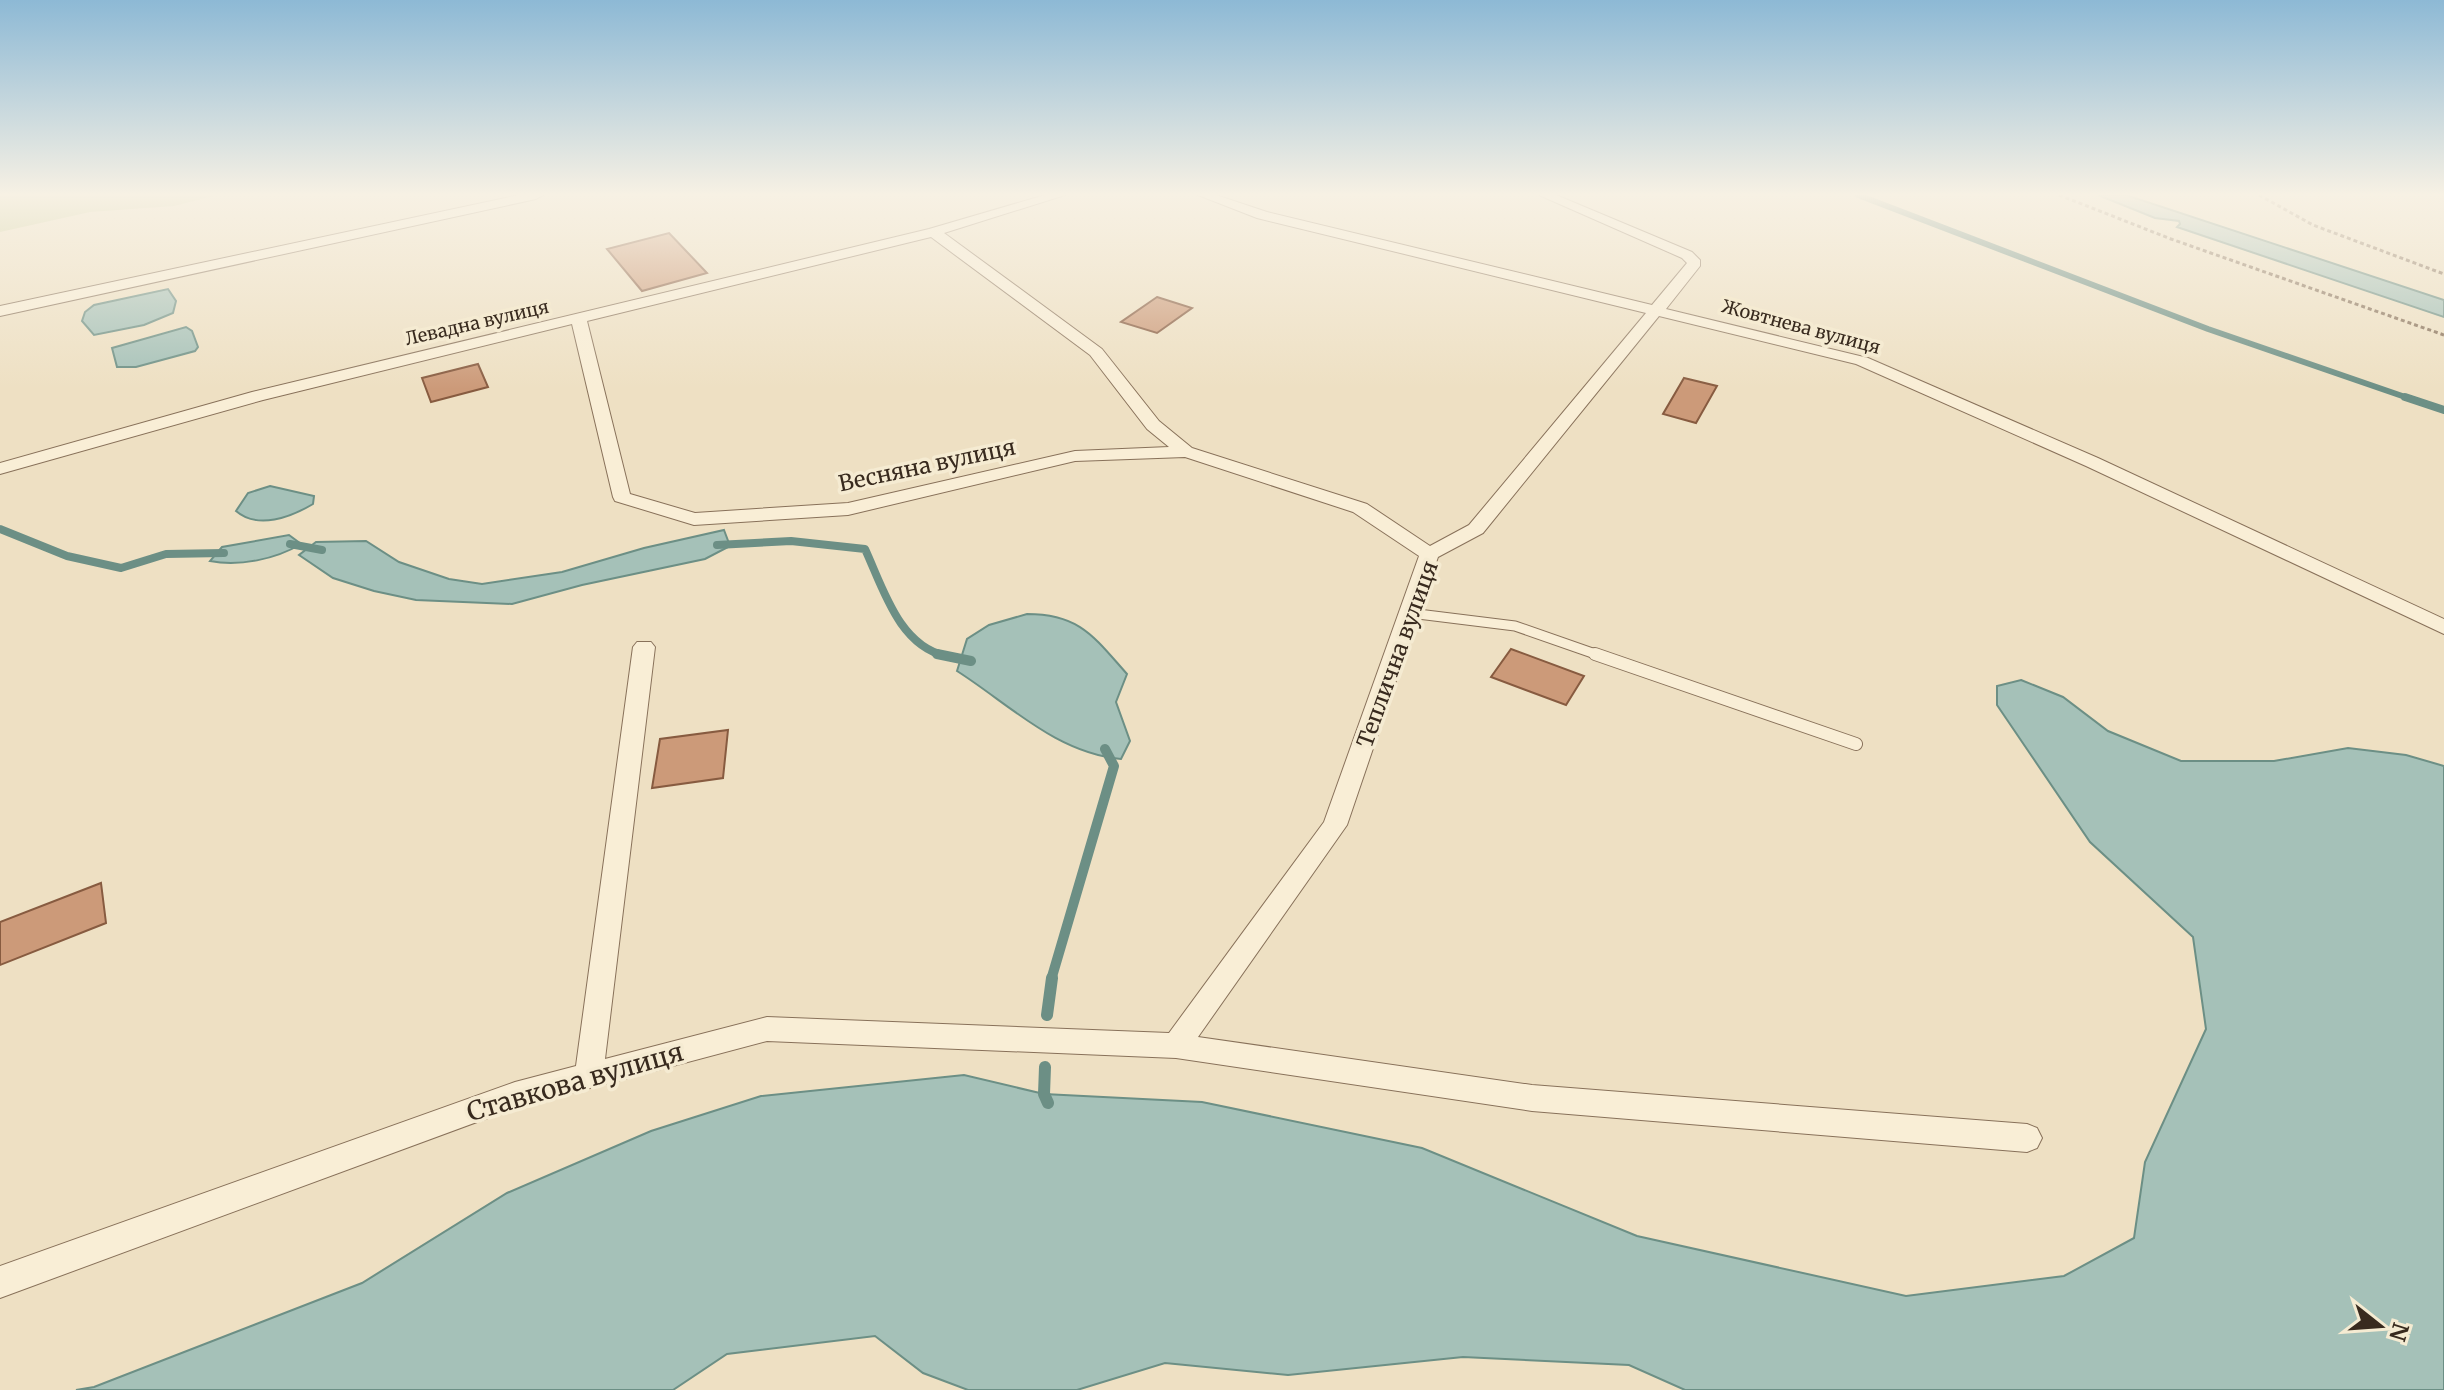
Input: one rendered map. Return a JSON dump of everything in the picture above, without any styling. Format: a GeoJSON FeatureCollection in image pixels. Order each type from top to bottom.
{"type":"FeatureCollection","features":[{"type":"Feature","properties":{"kind":"street"},"geometry":{"type":"LineString","coordinates":[[0,311],[236,260]]}},
{"type":"Feature","properties":{"kind":"street","name":"Левадна вулиця"},"geometry":{"type":"LineString","coordinates":[[0,469],[258,396],[820,260]]}},
{"type":"Feature","properties":{"kind":"street","name":"Весняна вулиця"},"geometry":{"type":"LineString","coordinates":[[971,260],[1096,352],[1153,425],[1186,452]]}},
{"type":"Feature","properties":{"kind":"street","name":"Жовтнева вулиця"},"geometry":{"type":"LineString","coordinates":[[1448,260],[1862,361],[2092,462],[2444,627]]}},
{"type":"Feature","properties":{"kind":"street","name":"Теплична вулиця"},"geometry":{"type":"LineString","coordinates":[[1176,1046],[1335,825],[1429,554],[1476,529],[1695,263],[1694,260]]}},
{"type":"Feature","properties":{"kind":"street","name":"Весняна вулиця"},"geometry":{"type":"LineString","coordinates":[[579,319],[622,497],[694,519],[848,509],[1075,456],[1186,452],[1360,508],[1429,554]]}},
{"type":"Feature","properties":{"kind":"street"},"geometry":{"type":"LineString","coordinates":[[589,1076],[644,647]]}},
{"type":"Feature","properties":{"kind":"street","name":"Ставкова вулиця"},"geometry":{"type":"LineString","coordinates":[[0,1282],[515,1095],[767,1029],[1176,1046],[1532,1098],[2027,1138]]}},
{"type":"Feature","properties":{"kind":"lane"},"geometry":{"type":"LineString","coordinates":[[1410,613],[1515,626],[1856,744]]}},
{"type":"Feature","properties":{"kind":"path"},"geometry":{"type":"LineString","coordinates":[[2230,260],[2444,335]]}},
{"type":"Feature","properties":{"kind":"path"},"geometry":{"type":"LineString","coordinates":[[2406,260],[2444,274]]}},
{"type":"Feature","properties":{"kind":"water"},"geometry":{"type":"Polygon","coordinates":[[[2275,260],[2322,260],[2444,300],[2444,317],[2275,260]]]}},
{"type":"Feature","properties":{"kind":"water"},"geometry":{"type":"Polygon","coordinates":[[[168,289],[176,301],[173,313],[144,325],[94,335],[82,321],[85,312],[94,305],[168,289]]]}},
{"type":"Feature","properties":{"kind":"water"},"geometry":{"type":"Polygon","coordinates":[[[186,327],[192,331],[198,347],[195,351],[136,367],[117,367],[112,348],[186,327]]]}},
{"type":"Feature","properties":{"kind":"water"},"geometry":{"type":"Polygon","coordinates":[[[270,486],[314,496],[313,504],[285,517],[264,521],[245,517],[236,511],[248,493],[270,486]]]}},
{"type":"Feature","properties":{"kind":"water"},"geometry":{"type":"Polygon","coordinates":[[[724,530],[730,546],[705,559],[582,585],[512,604],[416,600],[374,591],[333,578],[299,555],[316,542],[366,541],[399,562],[449,579],[482,584],[562,572],[644,548],[724,530]]]}},
{"type":"Feature","properties":{"kind":"water"},"geometry":{"type":"Polygon","coordinates":[[[289,535],[301,544],[280,554],[245,562],[210,561],[222,547],[289,535]]]}},
{"type":"Feature","properties":{"kind":"water"},"geometry":{"type":"Polygon","coordinates":[[[1027,614],[1045,615],[1073,623],[1095,639],[1127,674],[1116,702],[1130,741],[1121,759],[1097,755],[1054,737],[957,671],[967,639],[989,625],[1027,614]]]}},
{"type":"Feature","properties":{"kind":"water"},"geometry":{"type":"Polygon","coordinates":[[[2021,680],[2063,697],[2108,731],[2181,761],[2274,761],[2348,748],[2406,755],[2444,766],[2444,1390],[1685,1390],[1629,1365],[1463,1357],[1288,1375],[1165,1363],[1077,1390],[968,1390],[923,1373],[875,1336],[727,1354],[673,1390],[76,1390],[94,1387],[362,1283],[507,1193],[651,1131],[761,1096],[964,1075],[1044,1094],[1202,1102],[1422,1148],[1637,1236],[1906,1296],[2064,1276],[2134,1238],[2145,1162],[2206,1029],[2193,937],[2090,842],[1997,705],[1997,686],[2021,680]]]}},
{"type":"Feature","properties":{"kind":"building"},"geometry":{"type":"Polygon","coordinates":[[[616,260],[695,260],[707,273],[642,291],[616,260]]]}},
{"type":"Feature","properties":{"kind":"building"},"geometry":{"type":"Polygon","coordinates":[[[1157,297],[1192,308],[1157,333],[1121,322],[1157,297]]]}},
{"type":"Feature","properties":{"kind":"building"},"geometry":{"type":"Polygon","coordinates":[[[478,364],[488,387],[431,402],[422,378],[478,364]]]}},
{"type":"Feature","properties":{"kind":"building"},"geometry":{"type":"Polygon","coordinates":[[[1684,378],[1717,386],[1696,423],[1663,414],[1684,378]]]}},
{"type":"Feature","properties":{"kind":"building"},"geometry":{"type":"Polygon","coordinates":[[[1511,649],[1584,676],[1566,705],[1491,677],[1511,649]]]}},
{"type":"Feature","properties":{"kind":"building"},"geometry":{"type":"Polygon","coordinates":[[[728,730],[723,778],[652,788],[660,739],[728,730]]]}},
{"type":"Feature","properties":{"kind":"building"},"geometry":{"type":"Polygon","coordinates":[[[101,883],[106,923],[0,965],[0,922],[101,883]]]}},
{"type":"Feature","properties":{"kind":"waterway"},"geometry":{"type":"LineString","coordinates":[[2027,260],[2208,329],[2411,399]]}},
{"type":"Feature","properties":{"kind":"waterway"},"geometry":{"type":"LineString","coordinates":[[2405,397],[2411,399]]}},
{"type":"Feature","properties":{"kind":"waterway"},"geometry":{"type":"LineString","coordinates":[[2411,399],[2444,410]]}},
{"type":"Feature","properties":{"kind":"waterway"},"geometry":{"type":"LineString","coordinates":[[0,529],[67,556],[121,568],[166,554],[224,553]]}},
{"type":"Feature","properties":{"kind":"waterway"},"geometry":{"type":"LineString","coordinates":[[717,545],[791,541],[865,549],[886,597],[904,628],[916,641],[945,656]]}},
{"type":"Feature","properties":{"kind":"waterway"},"geometry":{"type":"LineString","coordinates":[[290,544],[322,550]]}},
{"type":"Feature","properties":{"kind":"waterway"},"geometry":{"type":"LineString","coordinates":[[937,654],[945,656]]}},
{"type":"Feature","properties":{"kind":"waterway"},"geometry":{"type":"LineString","coordinates":[[945,656],[971,661]]}},
{"type":"Feature","properties":{"kind":"waterway"},"geometry":{"type":"LineString","coordinates":[[1051,980],[1114,766],[1105,749]]}},
{"type":"Feature","properties":{"kind":"waterway"},"geometry":{"type":"LineString","coordinates":[[1047,1015],[1052,978]]}},
{"type":"Feature","properties":{"kind":"waterway"},"geometry":{"type":"LineString","coordinates":[[1045,1067],[1044,1094],[1048,1103]]}}]}
